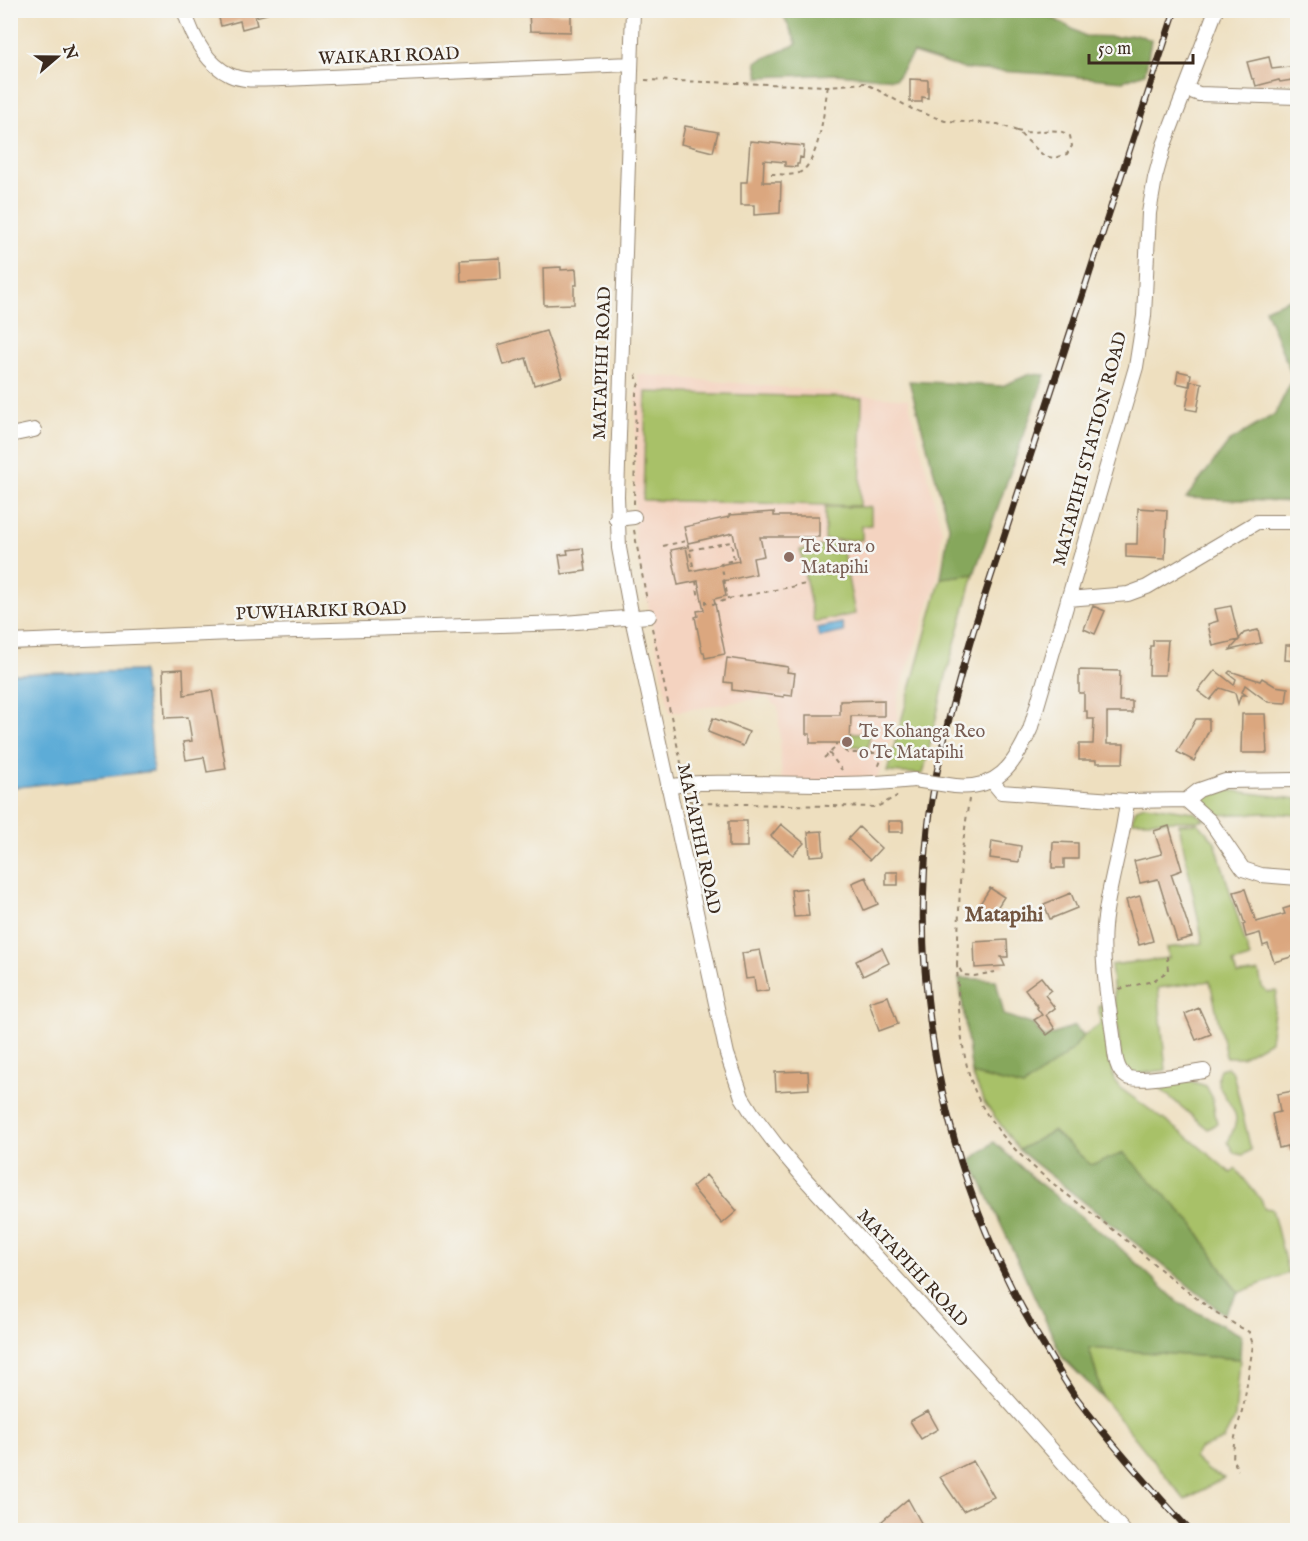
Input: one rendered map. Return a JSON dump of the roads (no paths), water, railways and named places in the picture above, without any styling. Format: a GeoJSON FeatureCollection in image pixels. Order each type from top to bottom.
{"type":"FeatureCollection","features":[{"type":"Feature","properties":{"kind":"street","name":"WAIKARI ROAD"},"geometry":{"type":"LineString","coordinates":[[184,10],[199,47],[214,64],[232,76],[283,79],[631,64]]}},
{"type":"Feature","properties":{"kind":"street","name":"MATAPIHI ROAD"},"geometry":{"type":"LineString","coordinates":[[633,10],[616,519],[632,618],[727,1054],[747,1105],[777,1146],[1124,1530]]}},
{"type":"Feature","properties":{"kind":"street","name":"MATAPIHI STATION ROAD"},"geometry":{"type":"LineString","coordinates":[[993,781],[1010,765],[1030,730],[1136,367],[1144,316],[1151,195],[1161,153],[1216,10]]}},
{"type":"Feature","properties":{"kind":"street"},"geometry":{"type":"LineString","coordinates":[[1186,89],[1199,94],[1298,97]]}},
{"type":"Feature","properties":{"kind":"street"},"geometry":{"type":"LineString","coordinates":[[10,435],[34,430]]}},
{"type":"Feature","properties":{"kind":"street"},"geometry":{"type":"LineString","coordinates":[[616,519],[634,518]]}},
{"type":"Feature","properties":{"kind":"street"},"geometry":{"type":"LineString","coordinates":[[1068,599],[1128,594],[1147,587],[1257,522],[1298,522]]}},
{"type":"Feature","properties":{"kind":"street","name":"PUWHARIKI ROAD"},"geometry":{"type":"LineString","coordinates":[[10,642],[564,623],[649,616]]}},
{"type":"Feature","properties":{"kind":"street"},"geometry":{"type":"LineString","coordinates":[[668,787],[685,784],[840,785],[914,780],[972,788],[993,781],[1001,792],[1127,801],[1186,800],[1199,790],[1225,781],[1295,780]]}},
{"type":"Feature","properties":{"kind":"street"},"geometry":{"type":"LineString","coordinates":[[1186,800],[1210,821],[1243,868],[1261,875],[1298,878]]}},
{"type":"Feature","properties":{"kind":"street"},"geometry":{"type":"LineString","coordinates":[[1127,801],[1125,824],[1104,927],[1107,991],[1117,1064],[1125,1076],[1136,1080],[1204,1071]]}},
{"type":"Feature","properties":{"kind":"water"},"geometry":{"type":"Polygon","coordinates":[[[842,623],[844,632],[819,637],[817,628],[842,623]]]}},
{"type":"Feature","properties":{"kind":"water"},"geometry":{"type":"Polygon","coordinates":[[[142,671],[153,771],[11,788],[11,674],[142,671]]]}},
{"type":"Feature","properties":{"kind":"railway"},"geometry":{"type":"LineString","coordinates":[[1175,10],[973,632],[946,729],[928,828],[924,894],[924,960],[931,1025],[942,1090],[958,1153],[979,1215],[1005,1275],[1036,1333],[1088,1413],[1189,1530]]}},
{"type":"Feature","properties":{"kind":"place","name":"Te Kura o Matapihi"},"geometry":{"type":"Point","coordinates":[789,557]}},
{"type":"Feature","properties":{"kind":"place","name":"Te Kohanga Reo o Te Matapihi"},"geometry":{"type":"Point","coordinates":[847,742]}},
{"type":"Feature","properties":{"kind":"district","name":"Matapihi"},"geometry":{"type":"Point","coordinates":[1004,915]}}]}
